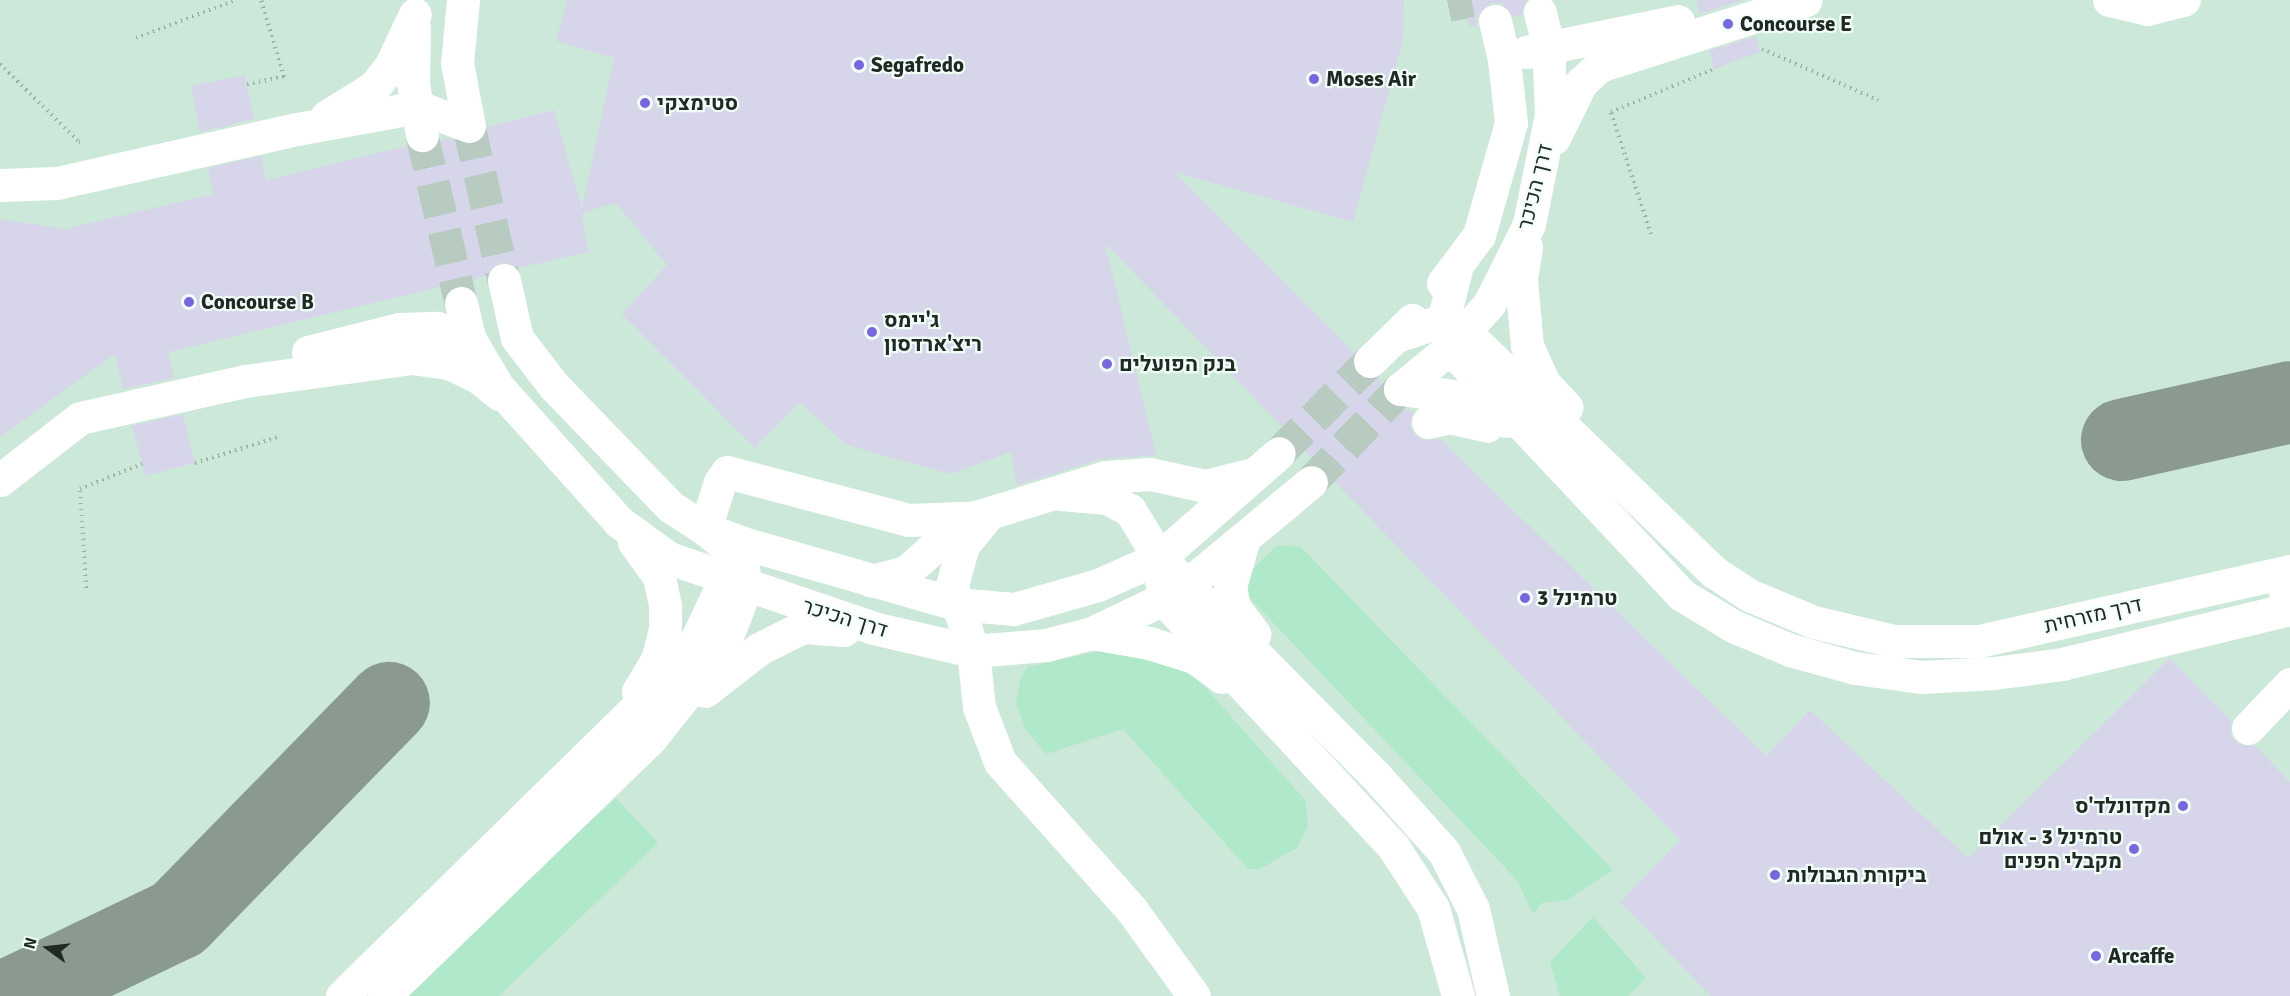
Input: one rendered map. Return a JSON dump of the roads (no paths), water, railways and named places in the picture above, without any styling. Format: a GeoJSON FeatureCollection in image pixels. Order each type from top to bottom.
{"type":"FeatureCollection","features":[{"type":"Feature","properties":{"kind":"lane"},"geometry":{"type":"LineString","coordinates":[[0,185],[57,183],[297,129],[420,121],[469,126],[457,63],[463,0]]}},
{"type":"Feature","properties":{"kind":"lane"},"geometry":{"type":"LineString","coordinates":[[1504,60],[1548,45],[1795,0]]}},
{"type":"Feature","properties":{"kind":"lane"},"geometry":{"type":"LineString","coordinates":[[1541,170],[1581,83],[1599,66],[1806,0]]}},
{"type":"Feature","properties":{"kind":"lane"},"geometry":{"type":"LineString","coordinates":[[2109,0],[2147,9],[2184,0]]}},
{"type":"Feature","properties":{"kind":"lane"},"geometry":{"type":"LineString","coordinates":[[417,7],[413,82],[420,121]]}},
{"type":"Feature","properties":{"kind":"lane"},"geometry":{"type":"LineString","coordinates":[[297,129],[346,107],[374,87],[391,66],[417,7]]}},
{"type":"Feature","properties":{"kind":"lane","name":"דרך הכיכר"},"geometry":{"type":"LineString","coordinates":[[1540,12],[1548,45],[1551,114],[1529,224],[1489,304],[1453,333],[1400,389],[1462,397],[1506,420],[1569,478]]}},
{"type":"Feature","properties":{"kind":"lane","name":"דרך הכיכר"},"geometry":{"type":"LineString","coordinates":[[1370,360],[1397,336],[1457,265],[1479,235],[1510,123],[1504,60],[1495,21]]}},
{"type":"Feature","properties":{"kind":"lane"},"geometry":{"type":"LineString","coordinates":[[1529,224],[1521,279],[1522,319],[1527,346],[1544,382],[1713,572]]}},
{"type":"Feature","properties":{"kind":"lane"},"geometry":{"type":"LineString","coordinates":[[1457,265],[1453,333],[1569,478],[1682,595],[1742,630],[1790,650],[1855,668],[1922,677],[2005,672],[2062,664],[2290,609],[2285,573]]}},
{"type":"Feature","properties":{"kind":"lane","name":"דרך הכיכר"},"geometry":{"type":"LineString","coordinates":[[504,280],[517,338],[554,386],[671,507],[705,529],[816,565],[956,604],[1014,609],[1098,585],[1160,558],[1254,472],[1280,453]]}},
{"type":"Feature","properties":{"kind":"lane","name":"דרך הכיכר"},"geometry":{"type":"LineString","coordinates":[[461,303],[469,338],[498,387],[619,522],[669,558],[738,578],[873,628],[973,651],[1046,645],[1092,633],[1175,592],[1311,482]]}},
{"type":"Feature","properties":{"kind":"lane"},"geometry":{"type":"LineString","coordinates":[[246,381],[292,356],[399,329],[437,328],[456,336],[483,362]]}},
{"type":"Feature","properties":{"kind":"lane"},"geometry":{"type":"LineString","coordinates":[[1397,336],[1453,333],[1713,572]]}},
{"type":"Feature","properties":{"kind":"lane"},"geometry":{"type":"LineString","coordinates":[[0,480],[80,418],[246,381],[412,358],[449,363],[480,378],[525,417]]}},
{"type":"Feature","properties":{"kind":"lane"},"geometry":{"type":"LineString","coordinates":[[1428,422],[1449,417],[1478,420],[1527,447],[1569,478]]}},
{"type":"Feature","properties":{"kind":"lane"},"geometry":{"type":"LineString","coordinates":[[670,717],[722,649],[738,578],[735,554],[705,529],[720,482],[727,472],[909,520],[986,517]]}},
{"type":"Feature","properties":{"kind":"lane"},"geometry":{"type":"LineString","coordinates":[[872,581],[906,572],[925,558],[952,527],[1061,494],[1106,477],[1150,474],[1204,486],[1254,472]]}},
{"type":"Feature","properties":{"kind":"lane"},"geometry":{"type":"LineString","coordinates":[[1061,494],[1107,498],[1130,510],[1160,558],[1175,592],[1269,712],[1394,848],[1433,908],[1458,996]]}},
{"type":"Feature","properties":{"kind":"lane"},"geometry":{"type":"LineString","coordinates":[[986,517],[963,545],[955,564],[952,586],[973,651],[979,708],[1000,762],[1131,909],[1194,996]]}},
{"type":"Feature","properties":{"kind":"lane"},"geometry":{"type":"LineString","coordinates":[[611,734],[658,658],[665,629],[658,577],[619,522]]}},
{"type":"Feature","properties":{"kind":"lane"},"geometry":{"type":"LineString","coordinates":[[1244,538],[1231,579],[1234,607],[1350,738],[1376,776]]}},
{"type":"Feature","properties":{"kind":"lane"},"geometry":{"type":"LineString","coordinates":[[342,996],[688,657],[738,578],[770,558],[816,565]]}},
{"type":"Feature","properties":{"kind":"lane","name":"דרך מזרחית"},"geometry":{"type":"LineString","coordinates":[[1713,572],[1749,595],[1814,622],[1894,642],[1979,641],[2285,573]]}},
{"type":"Feature","properties":{"kind":"lane"},"geometry":{"type":"LineString","coordinates":[[1175,592],[1376,776],[1444,852],[1473,909],[1493,996]]}},
{"type":"Feature","properties":{"kind":"lane"},"geometry":{"type":"LineString","coordinates":[[973,651],[983,635],[1014,609]]}},
{"type":"Feature","properties":{"kind":"lane"},"geometry":{"type":"LineString","coordinates":[[384,996],[670,717],[759,649],[803,627],[873,628]]}},
{"type":"Feature","properties":{"kind":"lane"},"geometry":{"type":"LineString","coordinates":[[1092,633],[1149,643],[1194,657],[1269,712]]}},
{"type":"Feature","properties":{"kind":"lane"},"geometry":{"type":"LineString","coordinates":[[2248,728],[2290,684]]}},
{"type":"Feature","properties":{"kind":"tunnel"},"geometry":{"type":"LineString","coordinates":[[1448,5],[1471,0]]}},
{"type":"Feature","properties":{"kind":"tunnel"},"geometry":{"type":"LineString","coordinates":[[469,126],[504,280]]}},
{"type":"Feature","properties":{"kind":"tunnel"},"geometry":{"type":"LineString","coordinates":[[422,135],[461,303]]}},
{"type":"Feature","properties":{"kind":"tunnel"},"geometry":{"type":"LineString","coordinates":[[1279,453],[1370,361]]}},
{"type":"Feature","properties":{"kind":"tunnel"},"geometry":{"type":"LineString","coordinates":[[1311,482],[1400,389]]}},
{"type":"Feature","properties":{"kind":"place","name":"Concourse E"},"geometry":{"type":"Point","coordinates":[1728,24]}},
{"type":"Feature","properties":{"kind":"place","name":"Segafredo"},"geometry":{"type":"Point","coordinates":[859,65]}},
{"type":"Feature","properties":{"kind":"place","name":"Moses Air"},"geometry":{"type":"Point","coordinates":[1314,79]}},
{"type":"Feature","properties":{"kind":"place","name":"סטימצקי"},"geometry":{"type":"Point","coordinates":[645,103]}},
{"type":"Feature","properties":{"kind":"place","name":"Concourse B"},"geometry":{"type":"Point","coordinates":[189,302]}},
{"type":"Feature","properties":{"kind":"place","name":"ג'יימס ריצ'ארדסון"},"geometry":{"type":"Point","coordinates":[872,332]}},
{"type":"Feature","properties":{"kind":"place","name":"בנק הפועלים"},"geometry":{"type":"Point","coordinates":[1107,364]}},
{"type":"Feature","properties":{"kind":"place","name":"טרמינל 3"},"geometry":{"type":"Point","coordinates":[1525,598]}},
{"type":"Feature","properties":{"kind":"place","name":"מקדונלד'ס"},"geometry":{"type":"Point","coordinates":[2183,806]}},
{"type":"Feature","properties":{"kind":"place","name":"טרמינל 3 - אולם מקבלי הפנים"},"geometry":{"type":"Point","coordinates":[2134,849]}},
{"type":"Feature","properties":{"kind":"place","name":"ביקורת הגבולות"},"geometry":{"type":"Point","coordinates":[1775,875]}},
{"type":"Feature","properties":{"kind":"place","name":"Arcaffe"},"geometry":{"type":"Point","coordinates":[2096,956]}}]}
